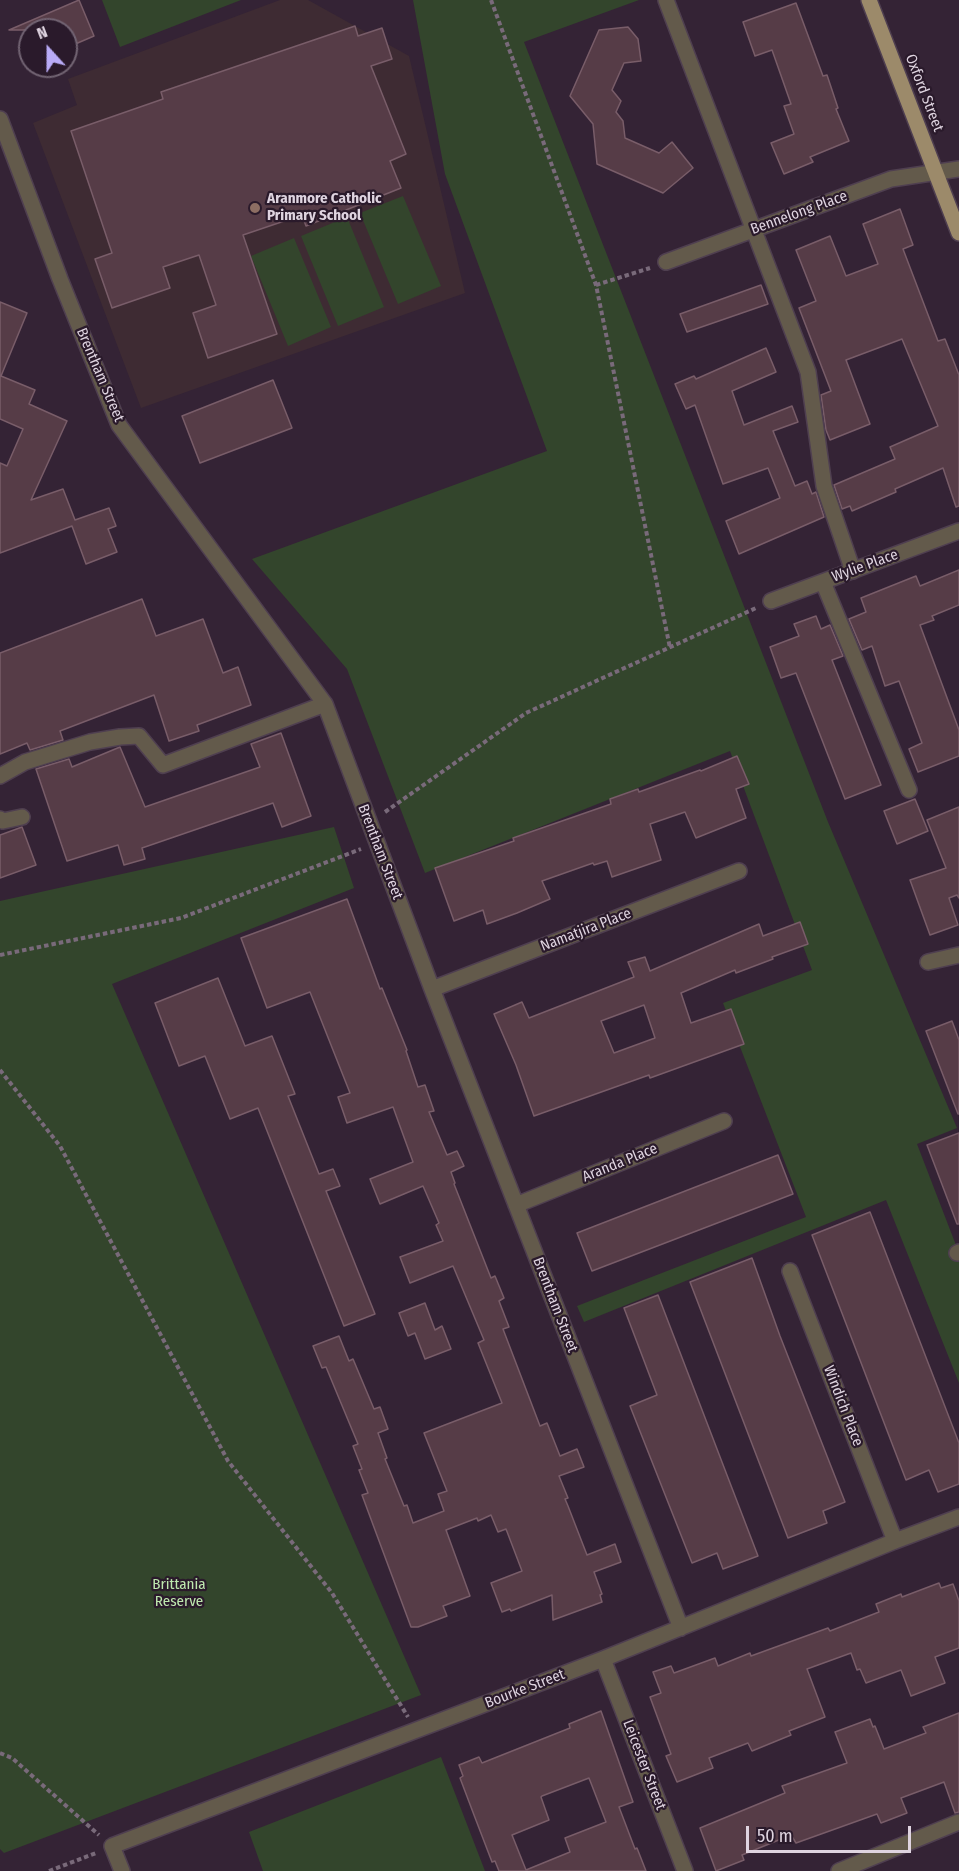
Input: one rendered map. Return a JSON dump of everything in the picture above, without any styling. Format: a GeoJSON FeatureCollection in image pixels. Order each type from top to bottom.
{"type":"FeatureCollection","features":[{"type":"Feature","properties":{"kind":"main road","name":"Oxford Street"},"geometry":{"type":"LineString","coordinates":[[869,0],[959,233]]}},
{"type":"Feature","properties":{"kind":"street"},"geometry":{"type":"LineString","coordinates":[[666,0],[807,372],[824,486],[853,571]]}},
{"type":"Feature","properties":{"kind":"street","name":"Brentham Street"},"geometry":{"type":"LineString","coordinates":[[0,119],[60,279],[119,425],[325,704],[432,989],[681,1628]]}},
{"type":"Feature","properties":{"kind":"street","name":"Bennelong Place"},"geometry":{"type":"LineString","coordinates":[[666,262],[891,179],[959,169]]}},
{"type":"Feature","properties":{"kind":"street","name":"Wylie Place"},"geometry":{"type":"LineString","coordinates":[[771,602],[959,531]]}},
{"type":"Feature","properties":{"kind":"street"},"geometry":{"type":"LineString","coordinates":[[823,582],[909,790]]}},
{"type":"Feature","properties":{"kind":"street"},"geometry":{"type":"LineString","coordinates":[[0,776],[25,762],[90,742],[120,737],[140,736],[163,765],[325,704]]}},
{"type":"Feature","properties":{"kind":"street"},"geometry":{"type":"LineString","coordinates":[[0,819],[3,821],[22,817]]}},
{"type":"Feature","properties":{"kind":"street","name":"Namatjira Place"},"geometry":{"type":"LineString","coordinates":[[432,989],[739,871]]}},
{"type":"Feature","properties":{"kind":"street"},"geometry":{"type":"LineString","coordinates":[[928,962],[959,955]]}},
{"type":"Feature","properties":{"kind":"street","name":"Aranda Place"},"geometry":{"type":"LineString","coordinates":[[516,1205],[724,1121]]}},
{"type":"Feature","properties":{"kind":"street","name":"Windich Place"},"geometry":{"type":"LineString","coordinates":[[790,1271],[895,1541]]}},
{"type":"Feature","properties":{"kind":"street","name":"Bourke Street"},"geometry":{"type":"LineString","coordinates":[[112,1846],[603,1659],[959,1517]]}},
{"type":"Feature","properties":{"kind":"street","name":"Leicester Street"},"geometry":{"type":"LineString","coordinates":[[603,1659],[685,1871]]}},
{"type":"Feature","properties":{"kind":"street"},"geometry":{"type":"LineString","coordinates":[[838,1871],[959,1822]]}},
{"type":"Feature","properties":{"kind":"street"},"geometry":{"type":"LineString","coordinates":[[112,1846],[122,1871]]}},
{"type":"Feature","properties":{"kind":"path"},"geometry":{"type":"LineString","coordinates":[[491,0],[596,285],[670,648]]}},
{"type":"Feature","properties":{"kind":"path"},"geometry":{"type":"LineString","coordinates":[[596,285],[666,262]]}},
{"type":"Feature","properties":{"kind":"path"},"geometry":{"type":"LineString","coordinates":[[369,822],[526,713],[771,602]]}},
{"type":"Feature","properties":{"kind":"path"},"geometry":{"type":"LineString","coordinates":[[0,955],[182,918],[377,843]]}},
{"type":"Feature","properties":{"kind":"path"},"geometry":{"type":"LineString","coordinates":[[0,1070],[60,1146],[228,1461],[332,1593],[417,1731]]}},
{"type":"Feature","properties":{"kind":"path"},"geometry":{"type":"LineString","coordinates":[[0,1753],[12,1758],[112,1846],[50,1871]]}},
{"type":"Feature","properties":{"kind":"shaded area","name":"Aranmore Catholic Primary School"},"geometry":{"type":"Polygon","coordinates":[[[280,0],[308,0],[409,56],[465,293],[141,408],[33,123],[77,105],[68,79],[78,78],[78,75],[280,0]]]}},
{"type":"Feature","properties":{"kind":"green space"},"geometry":{"type":"Polygon","coordinates":[[[102,0],[241,0],[120,47],[102,0]]]}},
{"type":"Feature","properties":{"kind":"green space"},"geometry":{"type":"Polygon","coordinates":[[[413,0],[639,0],[524,42],[828,822],[957,1128],[917,1144],[959,1253],[959,1383],[886,1200],[584,1322],[577,1306],[806,1217],[723,1003],[812,970],[730,751],[425,873],[347,669],[252,559],[547,451],[445,174],[413,0]]]}},
{"type":"Feature","properties":{"kind":"green space"},"geometry":{"type":"Polygon","coordinates":[[[403,196],[441,286],[398,304],[360,213],[403,196]]]}},
{"type":"Feature","properties":{"kind":"green space"},"geometry":{"type":"Polygon","coordinates":[[[347,217],[384,307],[338,326],[301,236],[347,217]]]}},
{"type":"Feature","properties":{"kind":"green space"},"geometry":{"type":"Polygon","coordinates":[[[294,238],[331,327],[288,346],[251,256],[294,238]]]}},
{"type":"Feature","properties":{"kind":"green space","name":"Brittania Reserve"},"geometry":{"type":"Polygon","coordinates":[[[334,827],[354,888],[112,984],[421,1695],[4,1853],[0,1849],[0,901],[334,827]]]}},
{"type":"Feature","properties":{"kind":"green space"},"geometry":{"type":"Polygon","coordinates":[[[441,1757],[485,1871],[263,1871],[249,1832],[441,1757]]]}},
{"type":"Feature","properties":{"kind":"building"},"geometry":{"type":"Polygon","coordinates":[[[79,0],[94,36],[78,43],[78,18],[37,18],[79,0]]]}},
{"type":"Feature","properties":{"kind":"building"},"geometry":{"type":"Polygon","coordinates":[[[796,3],[823,76],[827,75],[838,108],[836,109],[849,141],[810,157],[813,162],[784,174],[771,143],[794,134],[784,106],[791,104],[772,50],[755,56],[743,22],[796,3]]]}},
{"type":"Feature","properties":{"kind":"building"},"geometry":{"type":"Polygon","coordinates":[[[355,26],[358,36],[382,28],[392,59],[371,66],[406,154],[390,161],[401,188],[306,226],[302,215],[243,235],[277,334],[208,358],[193,313],[216,305],[199,255],[163,267],[170,288],[112,308],[95,259],[112,253],[71,131],[163,99],[161,92],[355,26]]]}},
{"type":"Feature","properties":{"kind":"building"},"geometry":{"type":"Polygon","coordinates":[[[628,27],[638,39],[641,61],[624,63],[612,90],[621,101],[616,112],[623,121],[625,138],[659,153],[672,142],[693,168],[663,193],[597,164],[593,124],[570,96],[599,30],[628,27]]]}},
{"type":"Feature","properties":{"kind":"building"},"geometry":{"type":"Polygon","coordinates":[[[900,209],[913,245],[903,249],[938,341],[945,339],[959,375],[959,506],[956,507],[943,468],[852,511],[850,506],[842,509],[834,485],[895,459],[890,447],[938,426],[902,339],[846,360],[870,424],[830,440],[826,430],[821,395],[831,391],[799,308],[816,301],[796,250],[830,236],[846,276],[878,264],[863,224],[900,209]]]}},
{"type":"Feature","properties":{"kind":"building"},"geometry":{"type":"Polygon","coordinates":[[[761,285],[768,304],[687,332],[680,314],[761,285]]]}},
{"type":"Feature","properties":{"kind":"building"},"geometry":{"type":"Polygon","coordinates":[[[0,302],[27,313],[1,376],[35,390],[29,404],[67,421],[31,500],[63,489],[75,520],[109,508],[116,526],[108,529],[117,552],[86,564],[72,526],[0,553],[0,463],[7,466],[23,429],[0,419],[0,302]]]}},
{"type":"Feature","properties":{"kind":"building"},"geometry":{"type":"Polygon","coordinates":[[[766,348],[776,372],[732,391],[744,425],[792,406],[798,422],[773,431],[795,486],[807,481],[812,494],[816,492],[824,517],[739,554],[726,521],[780,498],[768,468],[723,484],[695,405],[686,409],[675,384],[694,376],[696,379],[766,348]]]}},
{"type":"Feature","properties":{"kind":"building"},"geometry":{"type":"Polygon","coordinates":[[[273,380],[292,428],[200,463],[182,416],[273,380]]]}},
{"type":"Feature","properties":{"kind":"building"},"geometry":{"type":"Polygon","coordinates":[[[959,570],[959,605],[932,616],[934,620],[920,625],[959,730],[959,756],[918,772],[909,749],[922,743],[899,681],[885,686],[872,646],[862,650],[849,619],[866,612],[861,598],[916,576],[920,586],[959,570]]]}},
{"type":"Feature","properties":{"kind":"building"},"geometry":{"type":"Polygon","coordinates":[[[142,599],[156,636],[203,619],[223,673],[238,667],[251,705],[197,725],[199,731],[169,741],[154,695],[60,731],[63,740],[30,750],[27,743],[0,754],[0,653],[142,599]]]}},
{"type":"Feature","properties":{"kind":"building"},"geometry":{"type":"Polygon","coordinates":[[[816,616],[821,629],[830,625],[843,656],[832,660],[881,785],[845,799],[796,673],[781,678],[770,647],[799,636],[794,624],[816,616]]]}},
{"type":"Feature","properties":{"kind":"building"},"geometry":{"type":"Polygon","coordinates":[[[281,733],[311,816],[282,827],[273,803],[142,848],[145,859],[124,865],[118,845],[67,861],[36,769],[69,759],[72,767],[120,747],[145,807],[260,767],[251,744],[281,733]]]}},
{"type":"Feature","properties":{"kind":"building"},"geometry":{"type":"Polygon","coordinates":[[[737,756],[749,784],[736,789],[746,818],[696,838],[685,812],[650,824],[661,860],[612,877],[607,861],[594,865],[593,863],[542,881],[550,899],[517,913],[487,924],[483,910],[454,921],[435,868],[611,804],[610,799],[638,789],[639,792],[737,756]]]}},
{"type":"Feature","properties":{"kind":"building"},"geometry":{"type":"Polygon","coordinates":[[[915,799],[928,831],[897,844],[884,811],[915,799]]]}},
{"type":"Feature","properties":{"kind":"building"},"geometry":{"type":"Polygon","coordinates":[[[959,807],[959,898],[957,895],[949,898],[958,925],[930,935],[910,880],[946,868],[927,820],[959,807]]]}},
{"type":"Feature","properties":{"kind":"building"},"geometry":{"type":"Polygon","coordinates":[[[22,827],[36,865],[0,878],[0,835],[22,827]]]}},
{"type":"Feature","properties":{"kind":"building"},"geometry":{"type":"Polygon","coordinates":[[[347,899],[380,989],[382,988],[407,1050],[418,1087],[425,1085],[434,1111],[429,1112],[447,1155],[457,1151],[464,1166],[451,1172],[454,1184],[491,1278],[495,1276],[504,1298],[499,1301],[509,1327],[503,1329],[540,1426],[547,1423],[560,1456],[577,1449],[584,1467],[559,1476],[568,1498],[565,1499],[587,1555],[615,1544],[621,1562],[594,1572],[602,1594],[600,1595],[602,1602],[553,1620],[552,1595],[511,1611],[510,1609],[502,1612],[491,1583],[522,1571],[506,1529],[498,1532],[491,1515],[446,1530],[470,1596],[443,1606],[447,1616],[418,1627],[411,1627],[362,1495],[368,1493],[353,1446],[358,1444],[326,1367],[322,1368],[313,1346],[339,1336],[349,1361],[353,1359],[374,1409],[380,1407],[388,1429],[378,1433],[387,1458],[385,1459],[413,1523],[444,1511],[438,1494],[447,1491],[424,1433],[502,1403],[478,1343],[484,1340],[453,1266],[410,1283],[400,1257],[443,1241],[436,1225],[439,1223],[423,1186],[380,1204],[370,1179],[413,1162],[393,1107],[347,1123],[338,1097],[350,1093],[310,992],[267,1008],[241,938],[347,899]]]}},
{"type":"Feature","properties":{"kind":"building"},"geometry":{"type":"Polygon","coordinates":[[[800,922],[808,944],[736,973],[735,970],[681,993],[691,1023],[731,1009],[744,1044],[534,1116],[516,1065],[494,1014],[522,1002],[529,1018],[634,977],[628,962],[645,957],[650,971],[759,924],[763,936],[800,922]],[[644,1005],[601,1021],[614,1053],[655,1038],[644,1005]]]}},
{"type":"Feature","properties":{"kind":"building"},"geometry":{"type":"Polygon","coordinates":[[[218,978],[245,1046],[272,1036],[295,1094],[288,1096],[319,1174],[333,1169],[340,1186],[326,1191],[375,1314],[344,1326],[258,1108],[230,1119],[205,1056],[179,1066],[155,1003],[218,978]]]}},
{"type":"Feature","properties":{"kind":"building"},"geometry":{"type":"Polygon","coordinates":[[[952,1021],[959,1040],[959,1114],[926,1031],[952,1021]]]}},
{"type":"Feature","properties":{"kind":"building"},"geometry":{"type":"Polygon","coordinates":[[[959,1133],[959,1224],[957,1224],[927,1145],[959,1133]]]}},
{"type":"Feature","properties":{"kind":"building"},"geometry":{"type":"Polygon","coordinates":[[[778,1155],[793,1194],[592,1271],[577,1233],[778,1155]]]}},
{"type":"Feature","properties":{"kind":"building"},"geometry":{"type":"Polygon","coordinates":[[[870,1212],[959,1443],[959,1484],[938,1492],[929,1470],[906,1480],[812,1235],[870,1212]]]}},
{"type":"Feature","properties":{"kind":"building"},"geometry":{"type":"Polygon","coordinates":[[[752,1258],[845,1502],[823,1511],[827,1523],[788,1538],[690,1282],[752,1258]]]}},
{"type":"Feature","properties":{"kind":"building"},"geometry":{"type":"Polygon","coordinates":[[[658,1295],[758,1556],[723,1569],[717,1553],[692,1563],[630,1406],[657,1395],[624,1308],[658,1295]]]}},
{"type":"Feature","properties":{"kind":"building"},"geometry":{"type":"Polygon","coordinates":[[[425,1303],[435,1330],[442,1326],[451,1349],[425,1359],[415,1333],[408,1336],[399,1313],[425,1303]]]}},
{"type":"Feature","properties":{"kind":"building"},"geometry":{"type":"Polygon","coordinates":[[[939,1583],[941,1588],[953,1584],[959,1601],[959,1648],[935,1657],[945,1683],[911,1696],[901,1670],[866,1683],[860,1669],[857,1670],[851,1653],[807,1669],[825,1717],[789,1731],[791,1735],[752,1751],[748,1743],[709,1758],[713,1768],[677,1782],[666,1756],[671,1754],[650,1697],[661,1693],[653,1672],[671,1666],[674,1673],[715,1658],[718,1666],[750,1653],[751,1656],[828,1628],[830,1631],[879,1612],[876,1604],[939,1583]]]}},
{"type":"Feature","properties":{"kind":"building"},"geometry":{"type":"Polygon","coordinates":[[[601,1711],[633,1802],[619,1807],[646,1871],[499,1871],[495,1861],[492,1862],[460,1778],[463,1776],[459,1765],[479,1757],[482,1763],[570,1728],[569,1724],[601,1711]],[[589,1778],[542,1796],[549,1820],[512,1835],[526,1870],[570,1852],[565,1838],[606,1822],[589,1778]]]}},
{"type":"Feature","properties":{"kind":"building"},"geometry":{"type":"Polygon","coordinates":[[[959,1713],[959,1812],[955,1813],[944,1782],[901,1798],[907,1813],[881,1823],[877,1814],[796,1843],[791,1835],[742,1855],[744,1860],[716,1871],[700,1828],[785,1793],[782,1786],[847,1763],[835,1732],[870,1719],[884,1749],[926,1733],[923,1727],[959,1713]]]}},
{"type":"Feature","properties":{"kind":"place","name":"Aranmore Catholic Primary School"},"geometry":{"type":"Point","coordinates":[255,208]}}]}
